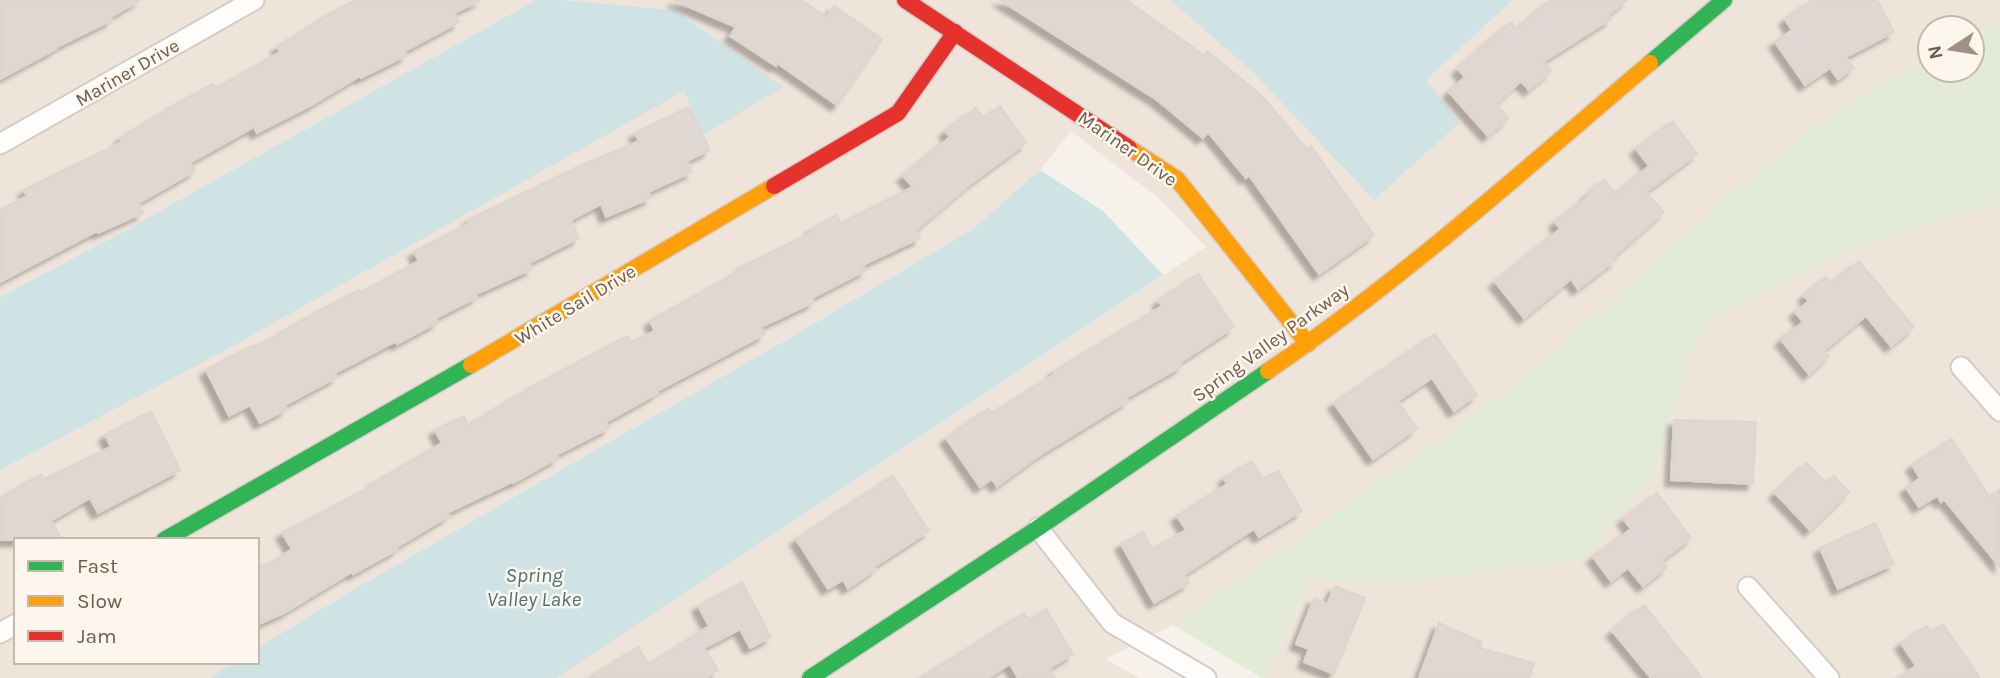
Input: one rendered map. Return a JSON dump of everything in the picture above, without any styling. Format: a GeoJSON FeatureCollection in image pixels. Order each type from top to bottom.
{"type":"FeatureCollection","features":[{"type":"Feature","properties":{"kind":"street","name":"Mariner Drive"},"geometry":{"type":"LineString","coordinates":[[0,144],[254,0]]}},
{"type":"Feature","properties":{"kind":"street","name":"Mariner Drive"},"geometry":{"type":"LineString","coordinates":[[905,0],[1177,179],[1308,344]]}},
{"type":"Feature","properties":{"kind":"street","name":"Spring Valley Parkway"},"geometry":{"type":"LineString","coordinates":[[810,678],[1038,528],[1308,344],[1439,243],[1724,0]]}},
{"type":"Feature","properties":{"kind":"street","name":"White Sail Drive"},"geometry":{"type":"LineString","coordinates":[[168,538],[476,362],[898,113],[955,33]]}},
{"type":"Feature","properties":{"kind":"street"},"geometry":{"type":"LineString","coordinates":[[1961,367],[2000,411]]}},
{"type":"Feature","properties":{"kind":"street"},"geometry":{"type":"LineString","coordinates":[[1038,528],[1112,622],[1206,678]]}},
{"type":"Feature","properties":{"kind":"street"},"geometry":{"type":"LineString","coordinates":[[1748,587],[1829,678]]}},
{"type":"Feature","properties":{"kind":"shaded area"},"geometry":{"type":"Polygon","coordinates":[[[0,0],[536,0],[119,234],[0,297],[0,0]]]}},
{"type":"Feature","properties":{"kind":"shaded area"},"geometry":{"type":"Polygon","coordinates":[[[563,0],[1170,0],[1254,73],[1426,80],[1513,0],[2000,0],[2000,23],[1986,30],[1986,14],[1916,14],[1916,67],[1840,107],[1748,178],[1506,393],[1173,625],[1105,659],[1140,678],[557,678],[1206,247],[1157,197],[1071,131],[1040,170],[975,227],[259,647],[259,538],[14,538],[14,664],[232,664],[209,678],[0,678],[0,470],[228,349],[685,90],[782,87],[675,10],[563,0]]]}},
{"type":"Feature","properties":{"kind":"shaded area"},"geometry":{"type":"Polygon","coordinates":[[[2000,204],[2000,678],[1267,678],[1311,579],[1393,584],[1656,474],[1691,354],[1715,317],[1855,248],[2000,204]]]}},
{"type":"Feature","properties":{"kind":"green space"},"geometry":{"type":"Polygon","coordinates":[[[2000,23],[2000,204],[1855,248],[1715,317],[1691,354],[1656,474],[1582,560],[1393,584],[1311,579],[1267,678],[1262,678],[1173,625],[1506,393],[1748,178],[1840,107],[1916,67],[1916,84],[1986,84],[1986,30],[2000,23]]]}},
{"type":"Feature","properties":{"kind":"water"},"geometry":{"type":"Polygon","coordinates":[[[536,0],[675,10],[783,87],[703,135],[684,91],[228,349],[0,470],[0,297],[119,234],[536,0]]]}},
{"type":"Feature","properties":{"kind":"water"},"geometry":{"type":"Polygon","coordinates":[[[1170,0],[1513,0],[1426,80],[1459,123],[1374,200],[1254,73],[1170,0]]]}},
{"type":"Feature","properties":{"kind":"water","name":"Spring Valley Lake"},"geometry":{"type":"Polygon","coordinates":[[[1040,170],[1103,211],[1163,275],[557,678],[209,678],[232,664],[259,664],[259,647],[974,228],[1040,170]]]}},
{"type":"Feature","properties":{"kind":"building"},"geometry":{"type":"Polygon","coordinates":[[[0,0],[140,0],[111,17],[112,20],[0,79],[0,0]]]}},
{"type":"Feature","properties":{"kind":"building"},"geometry":{"type":"Polygon","coordinates":[[[356,0],[481,0],[454,13],[459,22],[405,51],[407,55],[361,78],[360,76],[312,105],[257,133],[254,127],[190,163],[195,171],[139,203],[143,213],[98,233],[97,231],[0,282],[0,210],[27,196],[24,190],[122,142],[120,138],[172,106],[213,84],[216,88],[280,52],[277,47],[356,0]]]}},
{"type":"Feature","properties":{"kind":"building"},"geometry":{"type":"Polygon","coordinates":[[[673,0],[801,0],[827,17],[834,6],[882,39],[837,105],[777,63],[776,66],[730,36],[736,27],[673,0]]]}},
{"type":"Feature","properties":{"kind":"building"},"geometry":{"type":"Polygon","coordinates":[[[1000,0],[1126,0],[1204,55],[1207,51],[1261,95],[1307,149],[1311,146],[1374,235],[1319,274],[1249,175],[1246,178],[1208,132],[1203,138],[1157,100],[1000,0]]]}},
{"type":"Feature","properties":{"kind":"building"},"geometry":{"type":"Polygon","coordinates":[[[1551,0],[1627,0],[1608,15],[1611,19],[1543,62],[1551,71],[1529,90],[1521,81],[1496,104],[1508,118],[1488,136],[1449,92],[1465,77],[1458,69],[1511,22],[1517,29],[1551,0]]]}},
{"type":"Feature","properties":{"kind":"building"},"geometry":{"type":"Polygon","coordinates":[[[1812,0],[1877,0],[1894,32],[1846,57],[1854,68],[1838,79],[1830,68],[1805,85],[1775,42],[1792,30],[1785,19],[1812,0]]]}},
{"type":"Feature","properties":{"kind":"building"},"geometry":{"type":"Polygon","coordinates":[[[1000,106],[1026,143],[969,185],[916,230],[920,238],[863,265],[866,270],[812,298],[814,302],[761,327],[765,334],[657,391],[658,393],[606,422],[609,428],[556,455],[558,458],[513,483],[447,513],[449,516],[397,547],[398,549],[353,574],[352,572],[284,613],[259,624],[259,568],[292,549],[282,533],[374,485],[373,483],[442,443],[435,430],[464,416],[468,425],[529,388],[627,336],[631,342],[655,331],[650,321],[744,268],[743,266],[813,232],[811,229],[836,215],[841,223],[913,187],[903,176],[950,137],[945,131],[976,108],[984,118],[1000,106]]]}},
{"type":"Feature","properties":{"kind":"building"},"geometry":{"type":"Polygon","coordinates":[[[689,107],[710,150],[687,161],[692,172],[648,192],[651,198],[606,217],[601,204],[571,220],[579,238],[529,263],[532,269],[476,294],[477,297],[436,318],[438,322],[335,373],[337,377],[285,405],[287,409],[260,423],[250,405],[229,416],[206,370],[419,261],[414,252],[470,223],[468,220],[639,141],[635,133],[689,107]]]}},
{"type":"Feature","properties":{"kind":"building"},"geometry":{"type":"Polygon","coordinates":[[[1673,121],[1697,154],[1646,192],[1664,212],[1613,257],[1616,260],[1578,289],[1571,279],[1524,318],[1495,282],[1560,229],[1555,222],[1589,196],[1587,195],[1604,180],[1616,194],[1649,166],[1636,149],[1673,121]]]}},
{"type":"Feature","properties":{"kind":"building"},"geometry":{"type":"Polygon","coordinates":[[[1859,261],[1914,327],[1891,346],[1866,316],[1824,350],[1829,356],[1809,374],[1781,340],[1803,322],[1795,312],[1809,301],[1804,296],[1826,277],[1832,284],[1859,261]]]}},
{"type":"Feature","properties":{"kind":"building"},"geometry":{"type":"Polygon","coordinates":[[[1198,274],[1234,327],[1181,362],[1182,366],[1126,398],[1128,401],[1040,455],[997,486],[992,479],[980,487],[946,438],[989,408],[992,413],[1055,374],[1054,371],[1162,306],[1158,301],[1198,274]]]}},
{"type":"Feature","properties":{"kind":"building"},"geometry":{"type":"Polygon","coordinates":[[[1435,334],[1477,395],[1454,411],[1432,378],[1398,401],[1417,428],[1373,459],[1334,403],[1435,334]]]}},
{"type":"Feature","properties":{"kind":"building"},"geometry":{"type":"Polygon","coordinates":[[[151,411],[180,470],[98,513],[90,498],[51,521],[61,538],[0,540],[0,498],[41,474],[44,479],[111,447],[105,435],[151,411]]]}},
{"type":"Feature","properties":{"kind":"building"},"geometry":{"type":"Polygon","coordinates":[[[1674,420],[1756,422],[1753,484],[1671,480],[1674,420]]]}},
{"type":"Feature","properties":{"kind":"building"},"geometry":{"type":"Polygon","coordinates":[[[1952,439],[1990,498],[2000,489],[2000,567],[1944,499],[1941,502],[1937,496],[1919,507],[1906,488],[1920,478],[1912,465],[1952,439]]]}},
{"type":"Feature","properties":{"kind":"building"},"geometry":{"type":"Polygon","coordinates":[[[1252,461],[1263,479],[1278,471],[1302,511],[1259,537],[1254,529],[1184,575],[1189,583],[1154,603],[1121,544],[1143,532],[1152,549],[1186,530],[1177,516],[1227,484],[1224,478],[1252,461]]]}},
{"type":"Feature","properties":{"kind":"building"},"geometry":{"type":"Polygon","coordinates":[[[1807,463],[1826,483],[1834,476],[1849,492],[1810,530],[1775,493],[1807,463]]]}},
{"type":"Feature","properties":{"kind":"building"},"geometry":{"type":"Polygon","coordinates":[[[893,476],[929,531],[874,567],[876,569],[848,588],[843,580],[828,589],[796,539],[893,476]]]}},
{"type":"Feature","properties":{"kind":"building"},"geometry":{"type":"Polygon","coordinates":[[[1657,493],[1691,538],[1662,560],[1667,567],[1643,586],[1628,568],[1611,581],[1593,557],[1631,529],[1623,519],[1657,493]]]}},
{"type":"Feature","properties":{"kind":"building"},"geometry":{"type":"Polygon","coordinates":[[[1875,523],[1894,564],[1838,589],[1820,548],[1875,523]]]}},
{"type":"Feature","properties":{"kind":"building"},"geometry":{"type":"Polygon","coordinates":[[[742,582],[771,637],[750,648],[740,629],[704,648],[718,670],[705,678],[588,678],[638,647],[649,664],[709,626],[698,606],[742,582]]]}},
{"type":"Feature","properties":{"kind":"building"},"geometry":{"type":"Polygon","coordinates":[[[1335,586],[1365,598],[1334,674],[1304,662],[1309,649],[1296,644],[1314,598],[1327,604],[1335,586]]]}},
{"type":"Feature","properties":{"kind":"building"},"geometry":{"type":"Polygon","coordinates":[[[1644,605],[1702,678],[1651,678],[1612,631],[1644,605]]]}},
{"type":"Feature","properties":{"kind":"building"},"geometry":{"type":"Polygon","coordinates":[[[1046,609],[1073,654],[1050,668],[1055,678],[1018,678],[1010,664],[988,678],[920,678],[1024,613],[1029,620],[1046,609]]]}},
{"type":"Feature","properties":{"kind":"building"},"geometry":{"type":"Polygon","coordinates":[[[1439,623],[1482,642],[1479,648],[1534,663],[1529,678],[1419,678],[1439,623]]]}},
{"type":"Feature","properties":{"kind":"building"},"geometry":{"type":"Polygon","coordinates":[[[1943,624],[1980,678],[1898,678],[1916,666],[1901,643],[1926,626],[1931,632],[1943,624]]]}},
{"type":"Feature","properties":{"kind":"traffic: fast"},"geometry":{"type":"LineString","coordinates":[[1650,63],[1724,0]]}},
{"type":"Feature","properties":{"kind":"traffic: fast"},"geometry":{"type":"LineString","coordinates":[[168,538],[471,365]]}},
{"type":"Feature","properties":{"kind":"traffic: fast"},"geometry":{"type":"LineString","coordinates":[[810,678],[1038,528],[1268,371]]}},
{"type":"Feature","properties":{"kind":"traffic: slow"},"geometry":{"type":"LineString","coordinates":[[1268,371],[1415,261],[1650,63]]}},
{"type":"Feature","properties":{"kind":"traffic: slow"},"geometry":{"type":"LineString","coordinates":[[1129,148],[1177,179],[1308,344]]}},
{"type":"Feature","properties":{"kind":"traffic: slow"},"geometry":{"type":"LineString","coordinates":[[471,365],[774,186]]}},
{"type":"Feature","properties":{"kind":"traffic: jam"},"geometry":{"type":"LineString","coordinates":[[905,0],[1129,148]]}},
{"type":"Feature","properties":{"kind":"traffic: jam"},"geometry":{"type":"LineString","coordinates":[[774,186],[898,113],[955,32]]}}]}
